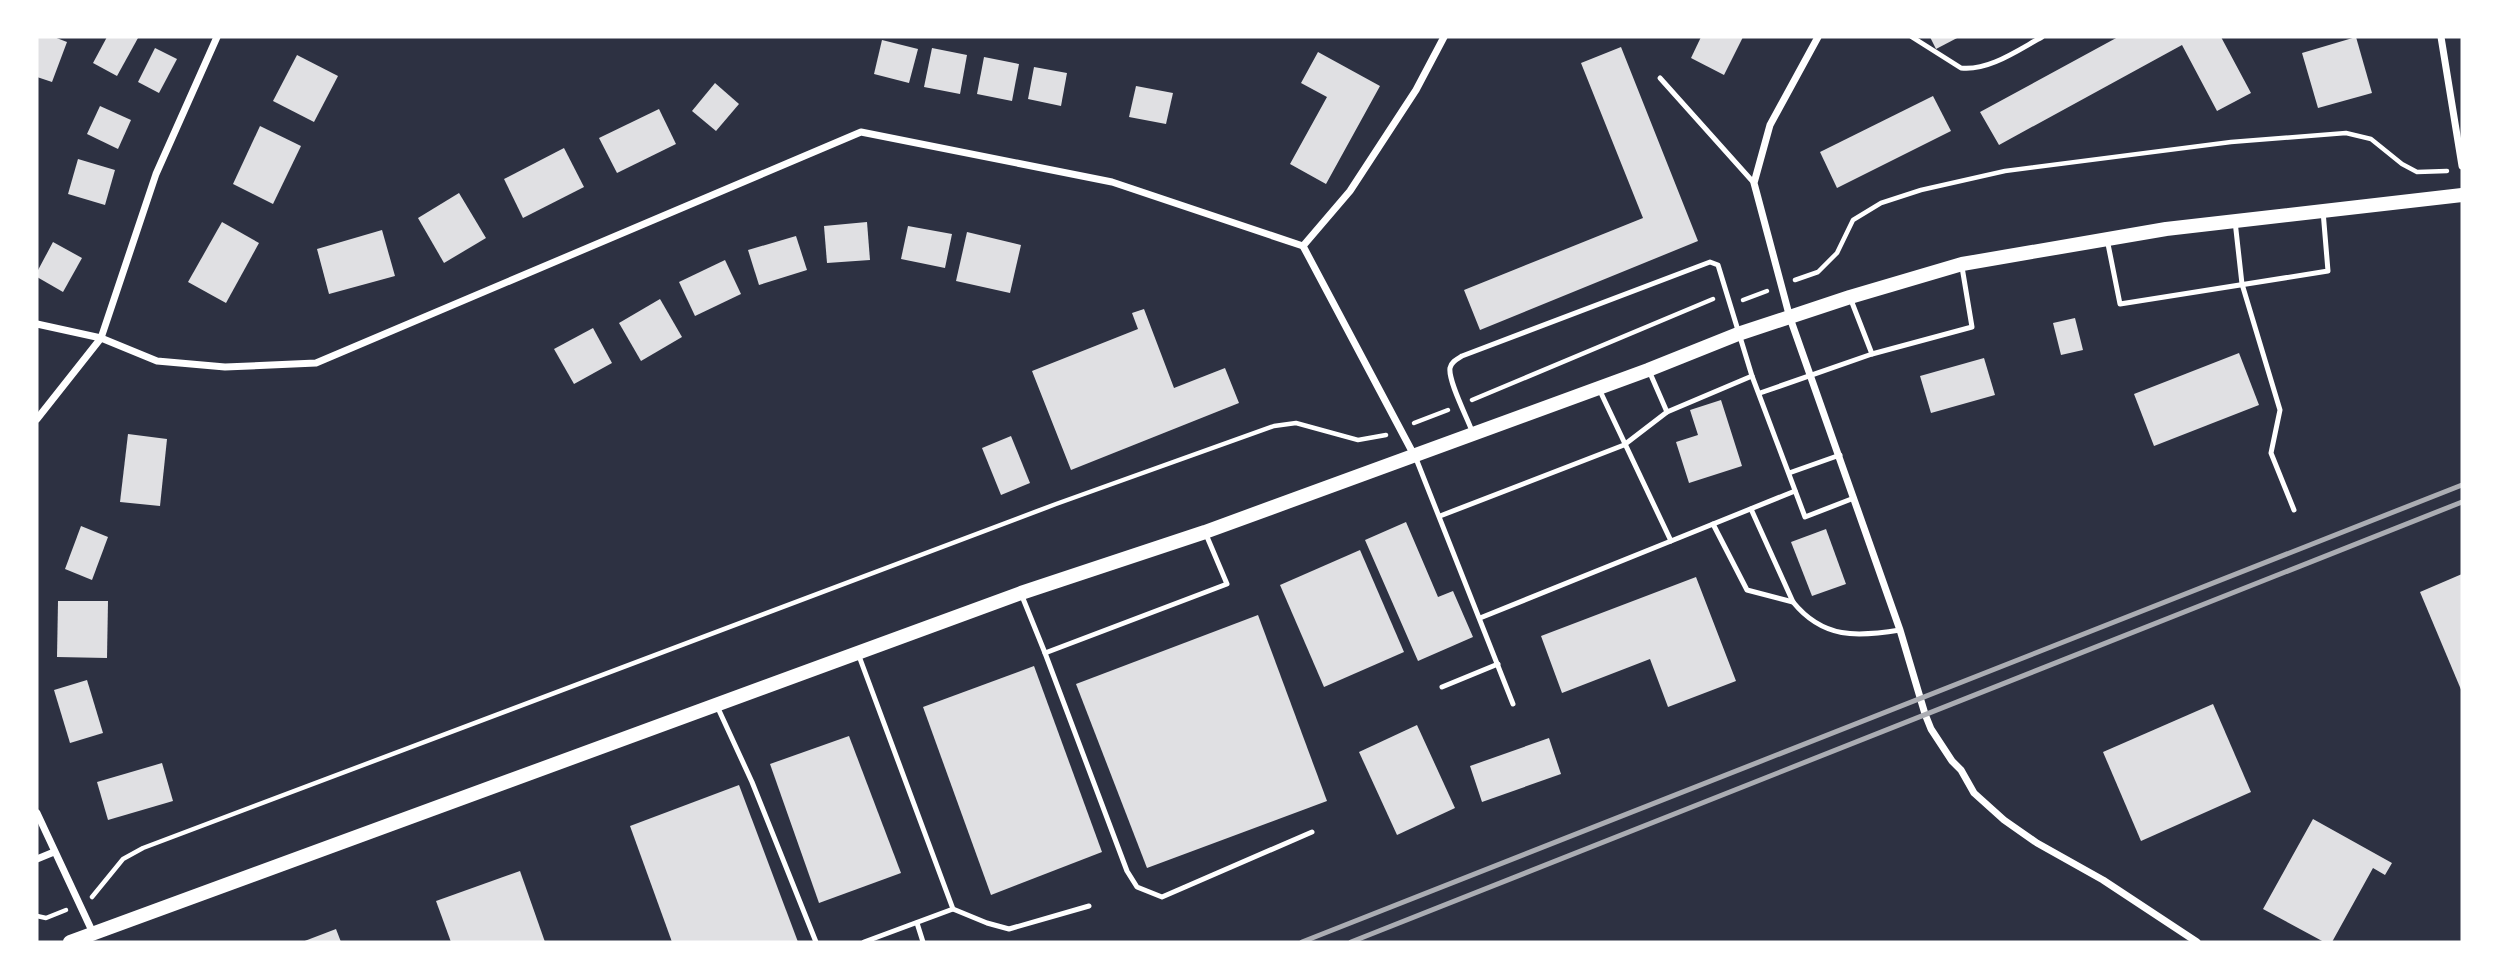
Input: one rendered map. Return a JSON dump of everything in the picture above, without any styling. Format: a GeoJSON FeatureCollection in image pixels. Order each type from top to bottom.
{"type":"FeatureCollection","features":[{"type":"Feature","properties":{"kind":"main road"},"geometry":{"type":"LineString","coordinates":[[70,942],[1021,593],[1205,532],[1648,370],[1738,334],[1850,297],[1962,264],[2166,229],[2462,195]]}},
{"type":"Feature","properties":{"kind":"street"},"geometry":{"type":"LineString","coordinates":[[37,419],[101,338],[156,174],[217,37]]}},
{"type":"Feature","properties":{"kind":"street"},"geometry":{"type":"LineString","coordinates":[[1303,246],[1350,191],[1416,90],[1444,37]]}},
{"type":"Feature","properties":{"kind":"street"},"geometry":{"type":"LineString","coordinates":[[1818,37],[1770,125],[1755,184],[1790,318],[1840,455],[1931,729],[1961,770],[1973,793],[2004,820],[2037,844],[2103,880],[2197,942]]}},
{"type":"Feature","properties":{"kind":"street"},"geometry":{"type":"LineString","coordinates":[[2441,37],[2462,166]]}},
{"type":"Feature","properties":{"kind":"street"},"geometry":{"type":"LineString","coordinates":[[37,324],[101,338],[157,361],[225,368],[316,363],[861,132],[1112,182],[1303,246],[1415,456]]}},
{"type":"Feature","properties":{"kind":"street"},"geometry":{"type":"LineString","coordinates":[[2462,188],[2462,195]]}},
{"type":"Feature","properties":{"kind":"street"},"geometry":{"type":"LineString","coordinates":[[37,813],[93,934]]}},
{"type":"Feature","properties":{"kind":"street"},"geometry":{"type":"LineString","coordinates":[[37,859],[54,852]]}},
{"type":"Feature","properties":{"kind":"lane"},"geometry":{"type":"LineString","coordinates":[[1912,37],[1961,68],[1970,69],[1992,63],[2042,37]]}},
{"type":"Feature","properties":{"kind":"lane"},"geometry":{"type":"LineString","coordinates":[[1660,78],[1755,184]]}},
{"type":"Feature","properties":{"kind":"lane"},"geometry":{"type":"LineString","coordinates":[[2107,239],[2120,304],[2328,271],[2323,211]]}},
{"type":"Feature","properties":{"kind":"lane"},"geometry":{"type":"LineString","coordinates":[[2235,221],[2242,284],[2280,410],[2271,453],[2294,510]]}},
{"type":"Feature","properties":{"kind":"lane"},"geometry":{"type":"LineString","coordinates":[[1473,433],[1451,377],[1450,367],[1462,356],[1710,262],[1718,265],[1752,376],[1805,517],[1854,498]]}},
{"type":"Feature","properties":{"kind":"lane"},"geometry":{"type":"LineString","coordinates":[[1759,393],[1872,354],[1972,327],[1962,264]]}},
{"type":"Feature","properties":{"kind":"lane"},"geometry":{"type":"LineString","coordinates":[[1850,297],[1872,354]]}},
{"type":"Feature","properties":{"kind":"lane"},"geometry":{"type":"LineString","coordinates":[[1648,370],[1667,412]]}},
{"type":"Feature","properties":{"kind":"lane"},"geometry":{"type":"LineString","coordinates":[[1440,516],[1624,445],[1667,412],[1752,376]]}},
{"type":"Feature","properties":{"kind":"lane"},"geometry":{"type":"LineString","coordinates":[[1599,388],[1671,541]]}},
{"type":"Feature","properties":{"kind":"lane"},"geometry":{"type":"LineString","coordinates":[[1788,473],[1840,455]]}},
{"type":"Feature","properties":{"kind":"lane"},"geometry":{"type":"LineString","coordinates":[[1415,456],[1513,704]]}},
{"type":"Feature","properties":{"kind":"lane"},"geometry":{"type":"LineString","coordinates":[[1480,618],[1795,491]]}},
{"type":"Feature","properties":{"kind":"lane"},"geometry":{"type":"LineString","coordinates":[[1751,509],[1793,603],[1804,616],[1826,628],[1849,635],[1866,636],[1900,630]]}},
{"type":"Feature","properties":{"kind":"lane"},"geometry":{"type":"LineString","coordinates":[[1713,524],[1747,590],[1793,603]]}},
{"type":"Feature","properties":{"kind":"lane"},"geometry":{"type":"LineString","coordinates":[[1045,653],[1227,584],[1205,532]]}},
{"type":"Feature","properties":{"kind":"lane"},"geometry":{"type":"LineString","coordinates":[[1021,593],[1127,872],[1137,887],[1162,897],[1312,832]]}},
{"type":"Feature","properties":{"kind":"lane"},"geometry":{"type":"LineString","coordinates":[[859,654],[953,909]]}},
{"type":"Feature","properties":{"kind":"lane"},"geometry":{"type":"LineString","coordinates":[[1442,687],[1498,664]]}},
{"type":"Feature","properties":{"kind":"lane"},"geometry":{"type":"LineString","coordinates":[[717,706],[752,782],[816,942]]}},
{"type":"Feature","properties":{"kind":"lane"},"geometry":{"type":"LineString","coordinates":[[864,942],[953,909],[1009,929],[1088,906]]}},
{"type":"Feature","properties":{"kind":"lane"},"geometry":{"type":"LineString","coordinates":[[917,923],[923,942]]}},
{"type":"Feature","properties":{"kind":"path"},"geometry":{"type":"LineString","coordinates":[[37,916],[46,918],[89,901],[123,859],[143,848],[1056,503],[1274,425],[1296,424],[1358,440],[1378,438],[1727,292],[1741,300],[1818,272],[1837,253],[1853,220],[1881,203],[1922,190],[2006,171],[2231,142],[2346,133],[2371,139],[2402,164],[2417,172],[2451,171]]}},
{"type":"Feature","properties":{"kind":"building"},"geometry":{"type":"Polygon","coordinates":[[[37,37],[54,37],[67,42],[52,82],[37,77],[37,37]]]}},
{"type":"Feature","properties":{"kind":"building"},"geometry":{"type":"Polygon","coordinates":[[[107,37],[138,38],[117,76],[93,63],[107,37]]]}},
{"type":"Feature","properties":{"kind":"building"},"geometry":{"type":"Polygon","coordinates":[[[1701,37],[1743,37],[1724,75],[1691,58],[1701,37]]]}},
{"type":"Feature","properties":{"kind":"building"},"geometry":{"type":"Polygon","coordinates":[[[1930,37],[1959,37],[1936,49],[1930,37]]]}},
{"type":"Feature","properties":{"kind":"building"},"geometry":{"type":"Polygon","coordinates":[[[2118,37],[2221,37],[2251,93],[2217,111],[2182,45],[1999,145],[1980,112],[2118,37]]]}},
{"type":"Feature","properties":{"kind":"building"},"geometry":{"type":"Polygon","coordinates":[[[2356,37],[2372,93],[2318,108],[2302,53],[2356,37]]]}},
{"type":"Feature","properties":{"kind":"building"},"geometry":{"type":"Polygon","coordinates":[[[882,40],[918,49],[909,83],[874,74],[882,40]]]}},
{"type":"Feature","properties":{"kind":"building"},"geometry":{"type":"Polygon","coordinates":[[[1621,47],[1698,241],[1480,330],[1464,290],[1643,218],[1581,63],[1621,47]]]}},
{"type":"Feature","properties":{"kind":"building"},"geometry":{"type":"Polygon","coordinates":[[[155,48],[177,59],[159,93],[138,82],[155,48]]]}},
{"type":"Feature","properties":{"kind":"building"},"geometry":{"type":"Polygon","coordinates":[[[932,48],[967,55],[960,94],[924,87],[932,48]]]}},
{"type":"Feature","properties":{"kind":"building"},"geometry":{"type":"Polygon","coordinates":[[[1318,52],[1380,86],[1326,184],[1290,164],[1327,97],[1301,83],[1318,52]]]}},
{"type":"Feature","properties":{"kind":"building"},"geometry":{"type":"Polygon","coordinates":[[[297,55],[338,76],[314,122],[273,101],[297,55]]]}},
{"type":"Feature","properties":{"kind":"building"},"geometry":{"type":"Polygon","coordinates":[[[984,57],[1019,64],[1012,101],[977,94],[984,57]]]}},
{"type":"Feature","properties":{"kind":"building"},"geometry":{"type":"Polygon","coordinates":[[[1034,67],[1067,73],[1061,106],[1028,99],[1034,67]]]}},
{"type":"Feature","properties":{"kind":"building"},"geometry":{"type":"Polygon","coordinates":[[[715,83],[739,104],[716,131],[692,111],[715,83]]]}},
{"type":"Feature","properties":{"kind":"building"},"geometry":{"type":"Polygon","coordinates":[[[1136,86],[1173,93],[1166,124],[1129,117],[1136,86]]]}},
{"type":"Feature","properties":{"kind":"building"},"geometry":{"type":"Polygon","coordinates":[[[1933,96],[1951,131],[1837,188],[1820,152],[1933,96]]]}},
{"type":"Feature","properties":{"kind":"building"},"geometry":{"type":"Polygon","coordinates":[[[100,106],[131,120],[118,149],[87,134],[100,106]]]}},
{"type":"Feature","properties":{"kind":"building"},"geometry":{"type":"Polygon","coordinates":[[[659,109],[676,144],[617,173],[599,138],[659,109]]]}},
{"type":"Feature","properties":{"kind":"building"},"geometry":{"type":"Polygon","coordinates":[[[260,126],[301,146],[273,204],[233,184],[260,126]]]}},
{"type":"Feature","properties":{"kind":"building"},"geometry":{"type":"Polygon","coordinates":[[[564,148],[584,187],[523,218],[504,179],[564,148]]]}},
{"type":"Feature","properties":{"kind":"building"},"geometry":{"type":"Polygon","coordinates":[[[78,159],[115,170],[105,205],[68,194],[78,159]]]}},
{"type":"Feature","properties":{"kind":"building"},"geometry":{"type":"Polygon","coordinates":[[[459,193],[486,238],[444,263],[418,218],[459,193]]]}},
{"type":"Feature","properties":{"kind":"building"},"geometry":{"type":"Polygon","coordinates":[[[222,222],[259,243],[226,303],[188,282],[222,222]]]}},
{"type":"Feature","properties":{"kind":"building"},"geometry":{"type":"Polygon","coordinates":[[[867,222],[870,260],[827,263],[824,226],[867,222]]]}},
{"type":"Feature","properties":{"kind":"building"},"geometry":{"type":"Polygon","coordinates":[[[908,226],[952,234],[945,268],[901,259],[908,226]]]}},
{"type":"Feature","properties":{"kind":"building"},"geometry":{"type":"Polygon","coordinates":[[[382,230],[395,276],[329,294],[317,249],[382,230]]]}},
{"type":"Feature","properties":{"kind":"building"},"geometry":{"type":"Polygon","coordinates":[[[967,232],[1021,245],[1010,293],[956,281],[967,232]]]}},
{"type":"Feature","properties":{"kind":"building"},"geometry":{"type":"Polygon","coordinates":[[[796,236],[807,270],[759,285],[748,250],[796,236]]]}},
{"type":"Feature","properties":{"kind":"building"},"geometry":{"type":"Polygon","coordinates":[[[53,242],[82,258],[63,292],[37,277],[53,242]]]}},
{"type":"Feature","properties":{"kind":"building"},"geometry":{"type":"Polygon","coordinates":[[[725,260],[741,294],[695,316],[679,282],[725,260]]]}},
{"type":"Feature","properties":{"kind":"building"},"geometry":{"type":"Polygon","coordinates":[[[660,299],[682,337],[641,361],[619,323],[660,299]]]}},
{"type":"Feature","properties":{"kind":"building"},"geometry":{"type":"Polygon","coordinates":[[[1144,309],[1174,388],[1225,368],[1239,403],[1071,470],[1032,371],[1138,329],[1132,313],[1144,309]]]}},
{"type":"Feature","properties":{"kind":"building"},"geometry":{"type":"Polygon","coordinates":[[[2075,318],[2083,350],[2061,355],[2053,323],[2075,318]]]}},
{"type":"Feature","properties":{"kind":"building"},"geometry":{"type":"Polygon","coordinates":[[[593,328],[612,363],[574,384],[554,349],[593,328]]]}},
{"type":"Feature","properties":{"kind":"building"},"geometry":{"type":"Polygon","coordinates":[[[2239,353],[2259,405],[2154,446],[2134,394],[2239,353]]]}},
{"type":"Feature","properties":{"kind":"building"},"geometry":{"type":"Polygon","coordinates":[[[1984,358],[1995,395],[1931,413],[1920,376],[1984,358]]]}},
{"type":"Feature","properties":{"kind":"building"},"geometry":{"type":"Polygon","coordinates":[[[1721,400],[1742,466],[1689,483],[1676,442],[1698,435],[1690,410],[1721,400]]]}},
{"type":"Feature","properties":{"kind":"building"},"geometry":{"type":"Polygon","coordinates":[[[128,434],[167,439],[160,506],[120,502],[128,434]]]}},
{"type":"Feature","properties":{"kind":"building"},"geometry":{"type":"Polygon","coordinates":[[[1011,436],[1030,483],[1001,495],[982,448],[1011,436]]]}},
{"type":"Feature","properties":{"kind":"building"},"geometry":{"type":"Polygon","coordinates":[[[1406,522],[1438,597],[1453,591],[1473,637],[1418,661],[1365,540],[1406,522]]]}},
{"type":"Feature","properties":{"kind":"building"},"geometry":{"type":"Polygon","coordinates":[[[81,526],[108,537],[92,580],[65,569],[81,526]]]}},
{"type":"Feature","properties":{"kind":"building"},"geometry":{"type":"Polygon","coordinates":[[[1826,529],[1846,584],[1812,596],[1791,542],[1826,529]]]}},
{"type":"Feature","properties":{"kind":"building"},"geometry":{"type":"Polygon","coordinates":[[[1360,550],[1404,652],[1324,687],[1280,585],[1360,550]]]}},
{"type":"Feature","properties":{"kind":"building"},"geometry":{"type":"Polygon","coordinates":[[[2462,574],[2462,692],[2420,592],[2462,574]]]}},
{"type":"Feature","properties":{"kind":"building"},"geometry":{"type":"Polygon","coordinates":[[[1696,577],[1736,681],[1668,707],[1650,659],[1562,693],[1541,636],[1696,577]]]}},
{"type":"Feature","properties":{"kind":"building"},"geometry":{"type":"Polygon","coordinates":[[[58,601],[108,601],[107,658],[57,657],[58,601]]]}},
{"type":"Feature","properties":{"kind":"building"},"geometry":{"type":"Polygon","coordinates":[[[1258,615],[1327,801],[1147,868],[1076,684],[1258,615]]]}},
{"type":"Feature","properties":{"kind":"building"},"geometry":{"type":"Polygon","coordinates":[[[1034,666],[1102,852],[991,895],[923,707],[1034,666]]]}},
{"type":"Feature","properties":{"kind":"building"},"geometry":{"type":"Polygon","coordinates":[[[87,680],[103,733],[70,743],[54,690],[87,680]]]}},
{"type":"Feature","properties":{"kind":"building"},"geometry":{"type":"Polygon","coordinates":[[[2213,704],[2251,792],[2141,841],[2103,752],[2213,704]]]}},
{"type":"Feature","properties":{"kind":"building"},"geometry":{"type":"Polygon","coordinates":[[[1417,725],[1455,808],[1397,835],[1359,752],[1417,725]]]}},
{"type":"Feature","properties":{"kind":"building"},"geometry":{"type":"Polygon","coordinates":[[[849,736],[901,873],[819,903],[770,764],[849,736]]]}},
{"type":"Feature","properties":{"kind":"building"},"geometry":{"type":"Polygon","coordinates":[[[1549,738],[1561,774],[1482,802],[1470,766],[1549,738]]]}},
{"type":"Feature","properties":{"kind":"building"},"geometry":{"type":"Polygon","coordinates":[[[162,763],[173,801],[108,820],[97,782],[162,763]]]}},
{"type":"Feature","properties":{"kind":"building"},"geometry":{"type":"Polygon","coordinates":[[[739,785],[798,942],[672,942],[630,826],[739,785]]]}},
{"type":"Feature","properties":{"kind":"building"},"geometry":{"type":"Polygon","coordinates":[[[2313,819],[2392,863],[2385,875],[2373,868],[2332,942],[2324,942],[2263,909],[2313,819]]]}},
{"type":"Feature","properties":{"kind":"building"},"geometry":{"type":"Polygon","coordinates":[[[520,871],[545,942],[451,942],[436,901],[520,871]]]}},
{"type":"Feature","properties":{"kind":"building"},"geometry":{"type":"Polygon","coordinates":[[[336,929],[341,942],[302,942],[336,929]]]}},
{"type":"Feature","properties":{"kind":"railway"},"geometry":{"type":"LineString","coordinates":[[1302,942],[2462,485]]}},
{"type":"Feature","properties":{"kind":"railway"},"geometry":{"type":"LineString","coordinates":[[1351,942],[2462,502]]}}]}
